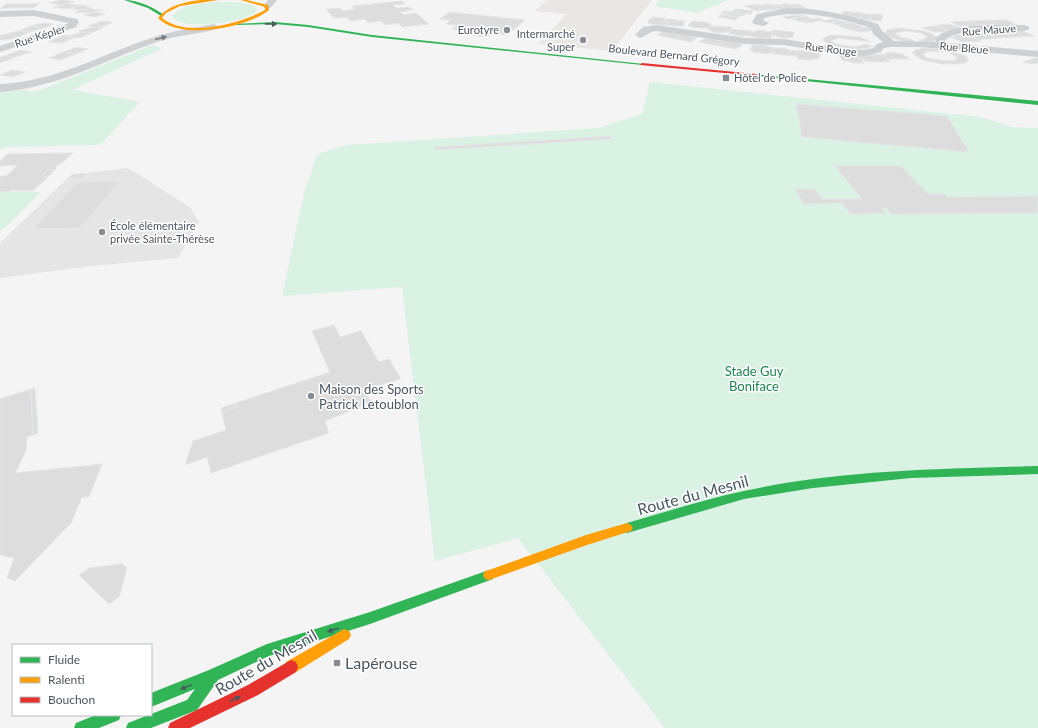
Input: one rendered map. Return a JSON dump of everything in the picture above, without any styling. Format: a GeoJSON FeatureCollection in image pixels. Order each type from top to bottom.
{"type":"FeatureCollection","features":[{"type":"Feature","properties":{"kind":"street"},"geometry":{"type":"LineString","coordinates":[[126,0],[149,7],[162,18],[181,27],[214,27]]}},
{"type":"Feature","properties":{"kind":"street"},"geometry":{"type":"LineString","coordinates":[[185,0],[204,1]]}},
{"type":"Feature","properties":{"kind":"street"},"geometry":{"type":"LineString","coordinates":[[124,51],[177,7],[216,0]]}},
{"type":"Feature","properties":{"kind":"street","name":"Boulevard Bernard Grégory"},"geometry":{"type":"LineString","coordinates":[[243,0],[259,3],[273,8],[308,26]]}},
{"type":"Feature","properties":{"kind":"street"},"geometry":{"type":"LineString","coordinates":[[0,88],[31,85],[58,78],[159,38],[235,24],[258,18],[273,8]]}},
{"type":"Feature","properties":{"kind":"street"},"geometry":{"type":"LineString","coordinates":[[764,23],[757,22],[760,16],[784,12],[808,12],[841,17],[875,26],[877,32],[891,44]]}},
{"type":"Feature","properties":{"kind":"street","name":"Rue Képler"},"geometry":{"type":"LineString","coordinates":[[0,14],[34,13],[74,21],[73,25],[0,49]]}},
{"type":"Feature","properties":{"kind":"street","name":"Boulevard Bernard Grégory"},"geometry":{"type":"LineString","coordinates":[[235,24],[308,26],[372,36],[516,52],[1038,103]]}},
{"type":"Feature","properties":{"kind":"street","name":"Rue Rouge"},"geometry":{"type":"LineString","coordinates":[[640,35],[646,29],[656,28],[746,41],[784,42],[828,50],[852,52],[877,50],[881,46],[891,44]]}},
{"type":"Feature","properties":{"kind":"street","name":"Rue Mauve"},"geometry":{"type":"LineString","coordinates":[[944,47],[940,39],[942,36],[954,32],[988,28],[1025,28]]}},
{"type":"Feature","properties":{"kind":"street","name":"Rue Bleue"},"geometry":{"type":"LineString","coordinates":[[891,44],[919,44],[1038,54]]}},
{"type":"Feature","properties":{"kind":"street","name":"Route du Mesnil"},"geometry":{"type":"LineString","coordinates":[[152,700],[213,675],[267,650],[370,618],[586,540],[697,507],[744,495],[813,484],[911,474],[974,470],[1038,470]]}},
{"type":"Feature","properties":{"kind":"street","name":"Route du Mesnil"},"geometry":{"type":"LineString","coordinates":[[175,728],[254,690],[370,618]]}},
{"type":"Feature","properties":{"kind":"street","name":"Route du Mesnil"},"geometry":{"type":"LineString","coordinates":[[133,728],[192,705],[213,675]]}},
{"type":"Feature","properties":{"kind":"street"},"geometry":{"type":"LineString","coordinates":[[81,728],[111,716]]}},
{"type":"Feature","properties":{"kind":"shaded area"},"geometry":{"type":"Polygon","coordinates":[[[547,0],[652,0],[612,51],[538,44],[567,14],[535,11],[547,0]]]}},
{"type":"Feature","properties":{"kind":"shaded area","name":"École élémentaire privée Sainte-Thérèse"},"geometry":{"type":"Polygon","coordinates":[[[128,168],[190,207],[199,222],[178,258],[92,266],[0,278],[0,243],[71,175],[128,168]]]}},
{"type":"Feature","properties":{"kind":"green space"},"geometry":{"type":"Polygon","coordinates":[[[659,0],[728,0],[697,13],[655,6],[659,0]]]}},
{"type":"Feature","properties":{"kind":"green space"},"geometry":{"type":"Polygon","coordinates":[[[217,2],[237,2],[247,4],[256,7],[257,11],[240,19],[214,24],[189,24],[172,17],[180,9],[186,7],[217,2]]]}},
{"type":"Feature","properties":{"kind":"green space"},"geometry":{"type":"Polygon","coordinates":[[[152,45],[163,48],[72,90],[140,102],[100,145],[6,147],[0,149],[0,92],[25,90],[33,92],[41,90],[152,45]]]}},
{"type":"Feature","properties":{"kind":"green space","name":"Stade Guy Boniface"},"geometry":{"type":"Polygon","coordinates":[[[650,82],[981,117],[1011,127],[1038,128],[1038,728],[665,728],[518,538],[435,561],[402,287],[282,296],[304,194],[317,155],[331,149],[348,145],[598,128],[642,114],[650,82]]]}},
{"type":"Feature","properties":{"kind":"green space"},"geometry":{"type":"Polygon","coordinates":[[[0,192],[41,192],[0,231],[0,192]]]}},
{"type":"Feature","properties":{"kind":"building"},"geometry":{"type":"Polygon","coordinates":[[[60,0],[74,2],[61,5],[49,3],[60,0]]]}},
{"type":"Feature","properties":{"kind":"building"},"geometry":{"type":"Polygon","coordinates":[[[402,1],[405,4],[393,5],[396,8],[409,7],[413,10],[400,12],[404,15],[416,13],[429,24],[402,27],[398,23],[385,25],[381,21],[368,23],[365,19],[350,21],[347,17],[334,18],[326,9],[340,8],[343,11],[355,9],[352,6],[402,1]]]}},
{"type":"Feature","properties":{"kind":"building"},"geometry":{"type":"Polygon","coordinates":[[[40,3],[33,8],[24,8],[31,4],[40,3]]]}},
{"type":"Feature","properties":{"kind":"building"},"geometry":{"type":"Polygon","coordinates":[[[6,4],[14,4],[7,8],[0,9],[6,4]]]}},
{"type":"Feature","properties":{"kind":"building"},"geometry":{"type":"Polygon","coordinates":[[[14,4],[23,4],[16,8],[7,8],[14,4]]]}},
{"type":"Feature","properties":{"kind":"building"},"geometry":{"type":"Polygon","coordinates":[[[23,4],[31,4],[24,8],[16,8],[23,4]]]}},
{"type":"Feature","properties":{"kind":"building"},"geometry":{"type":"Polygon","coordinates":[[[67,4],[81,5],[67,9],[53,7],[67,4]]]}},
{"type":"Feature","properties":{"kind":"building"},"geometry":{"type":"Polygon","coordinates":[[[769,4],[779,9],[771,10],[761,5],[769,4]]]}},
{"type":"Feature","properties":{"kind":"building"},"geometry":{"type":"Polygon","coordinates":[[[787,4],[798,8],[789,9],[779,5],[787,4]]]}},
{"type":"Feature","properties":{"kind":"building"},"geometry":{"type":"Polygon","coordinates":[[[798,4],[807,9],[799,9],[790,5],[798,4]]]}},
{"type":"Feature","properties":{"kind":"building"},"geometry":{"type":"Polygon","coordinates":[[[81,5],[91,7],[79,10],[69,8],[81,5]]]}},
{"type":"Feature","properties":{"kind":"building"},"geometry":{"type":"Polygon","coordinates":[[[752,5],[764,10],[756,11],[745,6],[752,5]]]}},
{"type":"Feature","properties":{"kind":"building"},"geometry":{"type":"Polygon","coordinates":[[[753,5],[761,5],[771,10],[763,10],[753,5]]]}},
{"type":"Feature","properties":{"kind":"building"},"geometry":{"type":"Polygon","coordinates":[[[771,5],[779,5],[789,9],[781,10],[771,5]]]}},
{"type":"Feature","properties":{"kind":"building"},"geometry":{"type":"Polygon","coordinates":[[[88,8],[103,10],[89,13],[75,12],[88,8]]]}},
{"type":"Feature","properties":{"kind":"building"},"geometry":{"type":"Polygon","coordinates":[[[735,9],[753,11],[751,14],[733,11],[735,9]]]}},
{"type":"Feature","properties":{"kind":"building"},"geometry":{"type":"Polygon","coordinates":[[[723,11],[747,13],[744,15],[721,13],[723,11]]]}},
{"type":"Feature","properties":{"kind":"building"},"geometry":{"type":"Polygon","coordinates":[[[844,11],[853,12],[851,17],[841,15],[844,11]]]}},
{"type":"Feature","properties":{"kind":"building"},"geometry":{"type":"Polygon","coordinates":[[[95,12],[105,14],[94,17],[84,15],[95,12]]]}},
{"type":"Feature","properties":{"kind":"building"},"geometry":{"type":"Polygon","coordinates":[[[450,12],[525,20],[507,35],[493,33],[487,37],[459,34],[465,30],[452,29],[458,25],[446,24],[451,20],[439,19],[450,12]]]}},
{"type":"Feature","properties":{"kind":"building"},"geometry":{"type":"Polygon","coordinates":[[[853,12],[863,13],[861,18],[851,17],[853,12]]]}},
{"type":"Feature","properties":{"kind":"building"},"geometry":{"type":"Polygon","coordinates":[[[727,13],[744,15],[738,17],[725,15],[727,13]]]}},
{"type":"Feature","properties":{"kind":"building"},"geometry":{"type":"Polygon","coordinates":[[[863,14],[873,15],[870,20],[860,19],[863,14]]]}},
{"type":"Feature","properties":{"kind":"building"},"geometry":{"type":"Polygon","coordinates":[[[873,14],[883,15],[881,21],[870,20],[873,14]]]}},
{"type":"Feature","properties":{"kind":"building"},"geometry":{"type":"Polygon","coordinates":[[[720,15],[738,17],[736,20],[718,17],[720,15]]]}},
{"type":"Feature","properties":{"kind":"building"},"geometry":{"type":"Polygon","coordinates":[[[796,15],[805,16],[788,19],[783,17],[796,15]]]}},
{"type":"Feature","properties":{"kind":"building"},"geometry":{"type":"Polygon","coordinates":[[[805,16],[812,19],[799,21],[792,19],[805,16]]]}},
{"type":"Feature","properties":{"kind":"building"},"geometry":{"type":"Polygon","coordinates":[[[652,17],[665,18],[664,22],[669,22],[668,25],[648,23],[649,19],[652,17]]]}},
{"type":"Feature","properties":{"kind":"building"},"geometry":{"type":"Polygon","coordinates":[[[818,18],[824,20],[807,23],[799,21],[818,18]]]}},
{"type":"Feature","properties":{"kind":"building"},"geometry":{"type":"Polygon","coordinates":[[[670,19],[684,21],[684,26],[668,25],[669,22],[664,22],[665,20],[670,19]]]}},
{"type":"Feature","properties":{"kind":"building"},"geometry":{"type":"Polygon","coordinates":[[[836,19],[841,21],[827,23],[821,21],[836,19]]]}},
{"type":"Feature","properties":{"kind":"building"},"geometry":{"type":"Polygon","coordinates":[[[989,20],[1007,20],[1017,25],[998,25],[989,20]]]}},
{"type":"Feature","properties":{"kind":"building"},"geometry":{"type":"Polygon","coordinates":[[[989,20],[998,25],[978,25],[969,21],[989,20]]]}},
{"type":"Feature","properties":{"kind":"building"},"geometry":{"type":"Polygon","coordinates":[[[102,21],[113,22],[100,28],[88,26],[102,21]]]}},
{"type":"Feature","properties":{"kind":"building"},"geometry":{"type":"Polygon","coordinates":[[[694,21],[711,24],[709,28],[688,26],[694,21]]]}},
{"type":"Feature","properties":{"kind":"building"},"geometry":{"type":"Polygon","coordinates":[[[841,21],[851,23],[837,25],[831,23],[841,21]]]}},
{"type":"Feature","properties":{"kind":"building"},"geometry":{"type":"Polygon","coordinates":[[[970,21],[979,26],[959,26],[951,22],[970,21]]]}},
{"type":"Feature","properties":{"kind":"building"},"geometry":{"type":"Polygon","coordinates":[[[44,23],[54,24],[45,28],[30,26],[44,23]]]}},
{"type":"Feature","properties":{"kind":"building"},"geometry":{"type":"Polygon","coordinates":[[[851,23],[858,25],[844,28],[837,25],[851,23]]]}},
{"type":"Feature","properties":{"kind":"building"},"geometry":{"type":"Polygon","coordinates":[[[948,24],[962,28],[951,30],[933,26],[948,24]]]}},
{"type":"Feature","properties":{"kind":"building"},"geometry":{"type":"Polygon","coordinates":[[[858,25],[865,28],[851,30],[844,28],[858,25]]]}},
{"type":"Feature","properties":{"kind":"building"},"geometry":{"type":"Polygon","coordinates":[[[30,26],[45,28],[29,32],[19,31],[30,26]]]}},
{"type":"Feature","properties":{"kind":"building"},"geometry":{"type":"Polygon","coordinates":[[[710,26],[731,27],[729,32],[718,33],[708,30],[710,26]]]}},
{"type":"Feature","properties":{"kind":"building"},"geometry":{"type":"Polygon","coordinates":[[[933,26],[951,30],[944,31],[946,32],[935,32],[921,28],[933,26]]]}},
{"type":"Feature","properties":{"kind":"building"},"geometry":{"type":"Polygon","coordinates":[[[93,27],[103,28],[90,33],[79,31],[93,27]]]}},
{"type":"Feature","properties":{"kind":"building"},"geometry":{"type":"Polygon","coordinates":[[[867,27],[875,30],[860,32],[852,30],[867,27]]]}},
{"type":"Feature","properties":{"kind":"building"},"geometry":{"type":"Polygon","coordinates":[[[899,28],[924,31],[933,34],[938,39],[933,42],[924,43],[919,40],[927,37],[921,33],[906,31],[895,33],[900,37],[913,40],[914,42],[906,42],[889,37],[885,33],[887,30],[899,28]]]}},
{"type":"Feature","properties":{"kind":"building"},"geometry":{"type":"Polygon","coordinates":[[[731,29],[751,31],[750,36],[729,34],[731,29]]]}},
{"type":"Feature","properties":{"kind":"building"},"geometry":{"type":"Polygon","coordinates":[[[756,30],[773,32],[771,38],[750,36],[751,31],[755,32],[756,30]]]}},
{"type":"Feature","properties":{"kind":"building"},"geometry":{"type":"Polygon","coordinates":[[[773,30],[794,32],[793,37],[783,38],[772,35],[773,30]]]}},
{"type":"Feature","properties":{"kind":"building"},"geometry":{"type":"Polygon","coordinates":[[[19,31],[29,32],[19,37],[5,34],[19,31]]]}},
{"type":"Feature","properties":{"kind":"building"},"geometry":{"type":"Polygon","coordinates":[[[1022,31],[1034,36],[1015,37],[999,32],[1022,31]]]}},
{"type":"Feature","properties":{"kind":"building"},"geometry":{"type":"Polygon","coordinates":[[[82,32],[92,33],[79,38],[68,36],[82,32]]]}},
{"type":"Feature","properties":{"kind":"building"},"geometry":{"type":"Polygon","coordinates":[[[663,32],[678,34],[675,36],[679,37],[676,39],[657,35],[663,32]]]}},
{"type":"Feature","properties":{"kind":"building"},"geometry":{"type":"Polygon","coordinates":[[[972,32],[985,33],[997,38],[978,40],[966,34],[973,34],[972,32]]]}},
{"type":"Feature","properties":{"kind":"building"},"geometry":{"type":"Polygon","coordinates":[[[989,32],[1015,37],[997,38],[985,33],[991,33],[989,32]]]}},
{"type":"Feature","properties":{"kind":"building"},"geometry":{"type":"Polygon","coordinates":[[[5,34],[19,37],[0,40],[0,36],[5,34]]]}},
{"type":"Feature","properties":{"kind":"building"},"geometry":{"type":"Polygon","coordinates":[[[678,34],[697,38],[691,42],[676,39],[679,37],[675,36],[678,34]]]}},
{"type":"Feature","properties":{"kind":"building"},"geometry":{"type":"Polygon","coordinates":[[[63,35],[76,37],[61,43],[48,42],[63,35]]]}},
{"type":"Feature","properties":{"kind":"building"},"geometry":{"type":"Polygon","coordinates":[[[836,35],[860,37],[872,42],[838,38],[831,41],[836,44],[854,47],[864,44],[873,46],[865,49],[847,49],[830,45],[822,40],[827,36],[836,35]]]}},
{"type":"Feature","properties":{"kind":"building"},"geometry":{"type":"Polygon","coordinates":[[[954,35],[969,36],[981,41],[962,42],[950,37],[956,37],[954,35]]]}},
{"type":"Feature","properties":{"kind":"building"},"geometry":{"type":"Polygon","coordinates":[[[706,38],[722,41],[719,43],[723,44],[720,46],[699,42],[706,38]]]}},
{"type":"Feature","properties":{"kind":"building"},"geometry":{"type":"Polygon","coordinates":[[[722,41],[743,44],[737,49],[720,46],[723,44],[719,43],[722,41]]]}},
{"type":"Feature","properties":{"kind":"building"},"geometry":{"type":"Polygon","coordinates":[[[752,45],[763,45],[774,48],[773,53],[768,54],[752,52],[753,51],[750,51],[752,45]]]}},
{"type":"Feature","properties":{"kind":"building"},"geometry":{"type":"Polygon","coordinates":[[[77,47],[88,49],[75,54],[63,52],[77,47]]]}},
{"type":"Feature","properties":{"kind":"building"},"geometry":{"type":"Polygon","coordinates":[[[774,48],[785,48],[788,50],[797,51],[796,56],[773,54],[774,48]]]}},
{"type":"Feature","properties":{"kind":"building"},"geometry":{"type":"Polygon","coordinates":[[[924,48],[944,50],[943,52],[928,51],[923,54],[925,57],[931,59],[947,61],[956,60],[957,57],[949,53],[953,51],[966,56],[969,61],[962,64],[942,64],[923,60],[913,54],[915,50],[924,48]]]}},
{"type":"Feature","properties":{"kind":"building"},"geometry":{"type":"Polygon","coordinates":[[[20,50],[31,52],[16,57],[5,56],[20,50]]]}},
{"type":"Feature","properties":{"kind":"building"},"geometry":{"type":"Polygon","coordinates":[[[808,50],[820,53],[819,59],[798,59],[796,56],[797,51],[808,50]]]}},
{"type":"Feature","properties":{"kind":"building"},"geometry":{"type":"Polygon","coordinates":[[[63,52],[75,54],[60,60],[49,58],[63,52]]]}},
{"type":"Feature","properties":{"kind":"building"},"geometry":{"type":"Polygon","coordinates":[[[886,53],[902,54],[910,59],[888,59],[880,54],[887,54],[886,53]]]}},
{"type":"Feature","properties":{"kind":"building"},"geometry":{"type":"Polygon","coordinates":[[[845,54],[855,55],[859,59],[864,59],[867,61],[862,61],[864,63],[852,63],[849,61],[844,61],[838,55],[846,55],[845,54]]]}},
{"type":"Feature","properties":{"kind":"building"},"geometry":{"type":"Polygon","coordinates":[[[855,55],[883,55],[890,62],[868,62],[864,59],[859,59],[855,55]]]}},
{"type":"Feature","properties":{"kind":"building"},"geometry":{"type":"Polygon","coordinates":[[[0,57],[16,57],[0,63],[0,57]]]}},
{"type":"Feature","properties":{"kind":"building"},"geometry":{"type":"Polygon","coordinates":[[[1038,57],[1038,63],[1033,64],[1023,62],[1038,57]]]}},
{"type":"Feature","properties":{"kind":"building"},"geometry":{"type":"Polygon","coordinates":[[[12,70],[26,72],[12,77],[0,75],[12,70]]]}},
{"type":"Feature","properties":{"kind":"building"},"geometry":{"type":"Polygon","coordinates":[[[796,104],[947,116],[969,152],[802,137],[796,104]]]}},
{"type":"Feature","properties":{"kind":"building"},"geometry":{"type":"Polygon","coordinates":[[[610,136],[612,139],[435,150],[434,147],[610,136]]]}},
{"type":"Feature","properties":{"kind":"building"},"geometry":{"type":"Polygon","coordinates":[[[73,153],[61,164],[57,165],[55,170],[47,170],[41,176],[48,177],[33,191],[13,190],[0,192],[0,176],[6,176],[18,165],[0,166],[0,161],[8,154],[73,153]]]}},
{"type":"Feature","properties":{"kind":"building"},"geometry":{"type":"Polygon","coordinates":[[[835,166],[901,166],[928,194],[944,194],[947,197],[1038,196],[1038,213],[891,214],[886,208],[881,208],[886,213],[850,214],[842,203],[804,204],[795,189],[815,189],[822,199],[862,199],[835,166]]]}},
{"type":"Feature","properties":{"kind":"building"},"geometry":{"type":"Polygon","coordinates":[[[47,170],[55,170],[48,177],[41,176],[47,170]]]}},
{"type":"Feature","properties":{"kind":"building"},"geometry":{"type":"Polygon","coordinates":[[[86,173],[84,178],[69,179],[71,175],[86,173]]]}},
{"type":"Feature","properties":{"kind":"building"},"geometry":{"type":"Polygon","coordinates":[[[120,181],[80,228],[33,229],[78,182],[120,181]]]}},
{"type":"Feature","properties":{"kind":"building","name":"Maison des Sports Patrick Letoublon"},"geometry":{"type":"Polygon","coordinates":[[[334,325],[340,337],[361,331],[379,362],[389,359],[401,379],[361,390],[372,402],[325,421],[329,433],[211,473],[207,457],[185,465],[193,441],[226,430],[222,412],[237,407],[236,403],[330,372],[312,331],[334,325]]]}},
{"type":"Feature","properties":{"kind":"building"},"geometry":{"type":"Polygon","coordinates":[[[35,388],[38,433],[33,435],[31,389],[35,388]]]}},
{"type":"Feature","properties":{"kind":"building"},"geometry":{"type":"Polygon","coordinates":[[[31,389],[33,435],[27,437],[26,451],[15,473],[102,464],[89,497],[82,497],[71,523],[15,581],[7,578],[14,558],[0,555],[0,399],[31,389]]]}},
{"type":"Feature","properties":{"kind":"building"},"geometry":{"type":"Polygon","coordinates":[[[236,403],[237,407],[222,412],[221,408],[236,403]]]}},
{"type":"Feature","properties":{"kind":"building"},"geometry":{"type":"Polygon","coordinates":[[[122,564],[127,568],[119,597],[109,604],[79,575],[89,568],[122,564]]]}},
{"type":"Feature","properties":{"kind":"traffic: fast"},"geometry":{"type":"LineString","coordinates":[[126,0],[149,7],[162,15]]}},
{"type":"Feature","properties":{"kind":"traffic: fast"},"geometry":{"type":"LineString","coordinates":[[235,24],[275,23],[308,26],[372,36],[642,64]]}},
{"type":"Feature","properties":{"kind":"traffic: fast"},"geometry":{"type":"LineString","coordinates":[[756,75],[1038,103]]}},
{"type":"Feature","properties":{"kind":"traffic: fast"},"geometry":{"type":"LineString","coordinates":[[627,528],[744,495],[813,484],[911,474],[1038,470]]}},
{"type":"Feature","properties":{"kind":"traffic: fast"},"geometry":{"type":"LineString","coordinates":[[152,700],[213,675],[267,650],[370,618],[489,575]]}},
{"type":"Feature","properties":{"kind":"traffic: fast"},"geometry":{"type":"LineString","coordinates":[[133,728],[192,705],[213,675]]}},
{"type":"Feature","properties":{"kind":"traffic: fast"},"geometry":{"type":"LineString","coordinates":[[81,728],[111,716]]}},
{"type":"Feature","properties":{"kind":"traffic: slow"},"geometry":{"type":"LineString","coordinates":[[216,0],[186,3],[171,9],[160,18],[167,24],[177,27],[190,29],[218,27],[246,20],[267,10],[267,6],[243,0]]}},
{"type":"Feature","properties":{"kind":"traffic: slow"},"geometry":{"type":"LineString","coordinates":[[489,575],[586,540],[627,528]]}},
{"type":"Feature","properties":{"kind":"traffic: slow"},"geometry":{"type":"LineString","coordinates":[[291,667],[344,635]]}},
{"type":"Feature","properties":{"kind":"traffic: jam"},"geometry":{"type":"LineString","coordinates":[[642,64],[756,75]]}},
{"type":"Feature","properties":{"kind":"traffic: jam"},"geometry":{"type":"LineString","coordinates":[[175,728],[253,690],[291,667]]}},
{"type":"Feature","properties":{"kind":"place","name":"Eurotyre"},"geometry":{"type":"Point","coordinates":[507,30]}},
{"type":"Feature","properties":{"kind":"place","name":"Intermarché Super"},"geometry":{"type":"Point","coordinates":[583,40]}},
{"type":"Feature","properties":{"kind":"place","name":"Hôtel de Police"},"geometry":{"type":"Point","coordinates":[726,78]}},
{"type":"Feature","properties":{"kind":"place","name":"École élémentaire privée Sainte-Thérèse"},"geometry":{"type":"Point","coordinates":[102,232]}},
{"type":"Feature","properties":{"kind":"place","name":"Maison des Sports Patrick Letoublon"},"geometry":{"type":"Point","coordinates":[311,396]}},
{"type":"Feature","properties":{"kind":"place","name":"Lapérouse"},"geometry":{"type":"Point","coordinates":[337,663]}}]}
